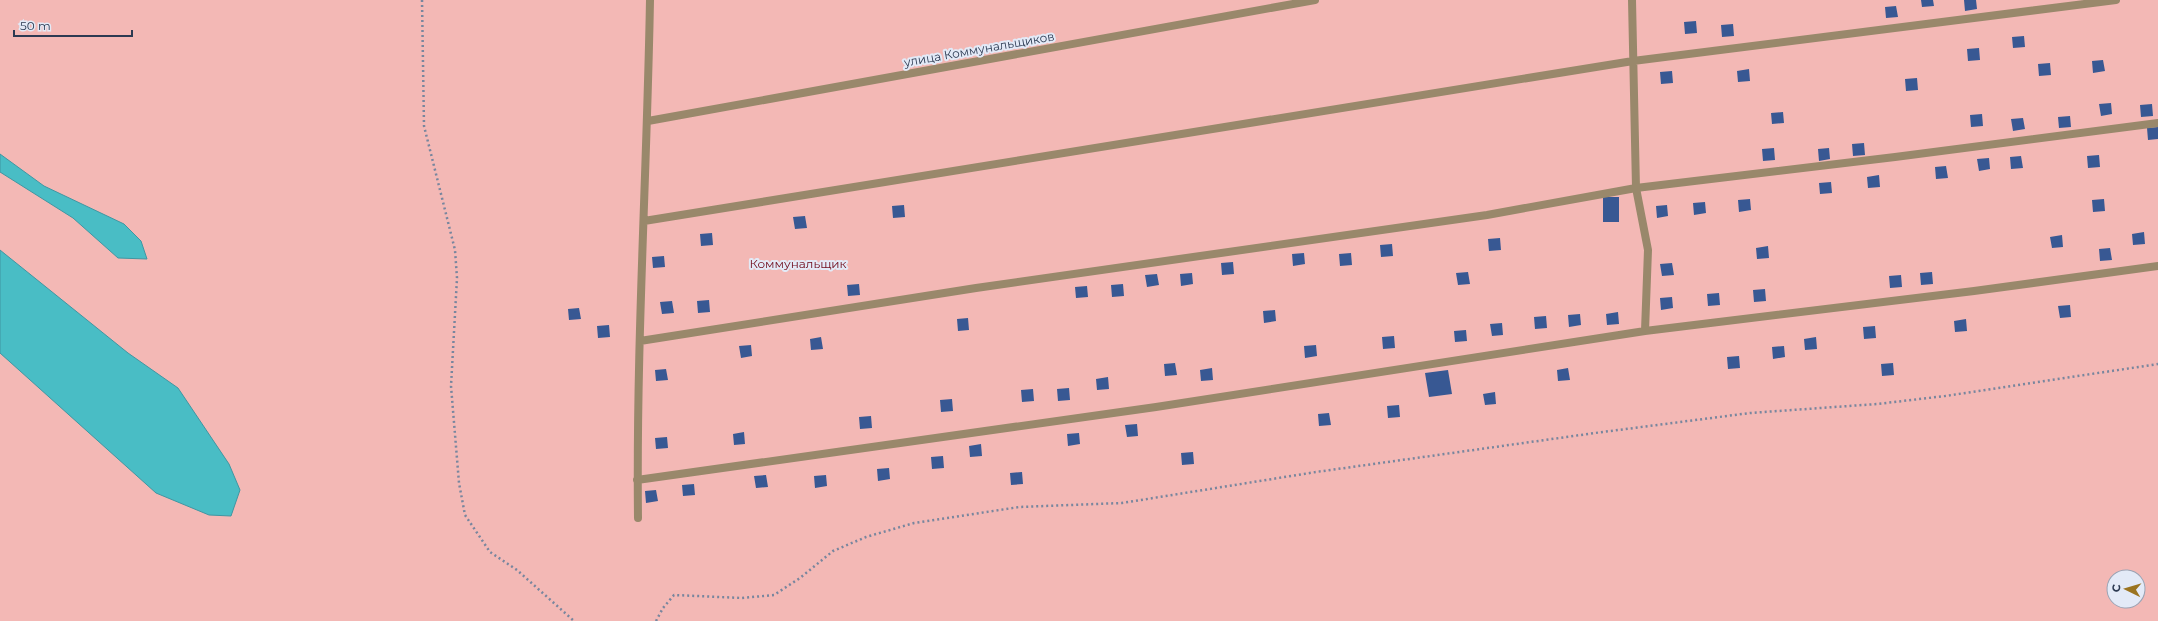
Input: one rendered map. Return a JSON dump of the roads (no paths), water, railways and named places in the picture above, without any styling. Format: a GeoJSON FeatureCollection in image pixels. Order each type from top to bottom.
{"type":"FeatureCollection","features":[{"type":"Feature","properties":{"kind":"street"},"geometry":{"type":"LineString","coordinates":[[638,518],[640,341],[648,121],[650,0]]}},
{"type":"Feature","properties":{"kind":"street","name":"улица Коммунальщиков"},"geometry":{"type":"LineString","coordinates":[[648,121],[1315,0]]}},
{"type":"Feature","properties":{"kind":"street"},"geometry":{"type":"LineString","coordinates":[[1632,0],[1636,188],[1648,250],[1645,331]]}},
{"type":"Feature","properties":{"kind":"street"},"geometry":{"type":"LineString","coordinates":[[644,221],[1633,61],[2116,0]]}},
{"type":"Feature","properties":{"kind":"street"},"geometry":{"type":"LineString","coordinates":[[640,341],[984,287],[1487,215],[1636,188],[1895,157],[2158,123]]}},
{"type":"Feature","properties":{"kind":"street"},"geometry":{"type":"LineString","coordinates":[[638,480],[1156,407],[1645,331],[1974,291],[2158,266]]}},
{"type":"Feature","properties":{"kind":"park label","name":"Коммунальщик"},"geometry":{"type":"Point","coordinates":[798,263]}}]}
